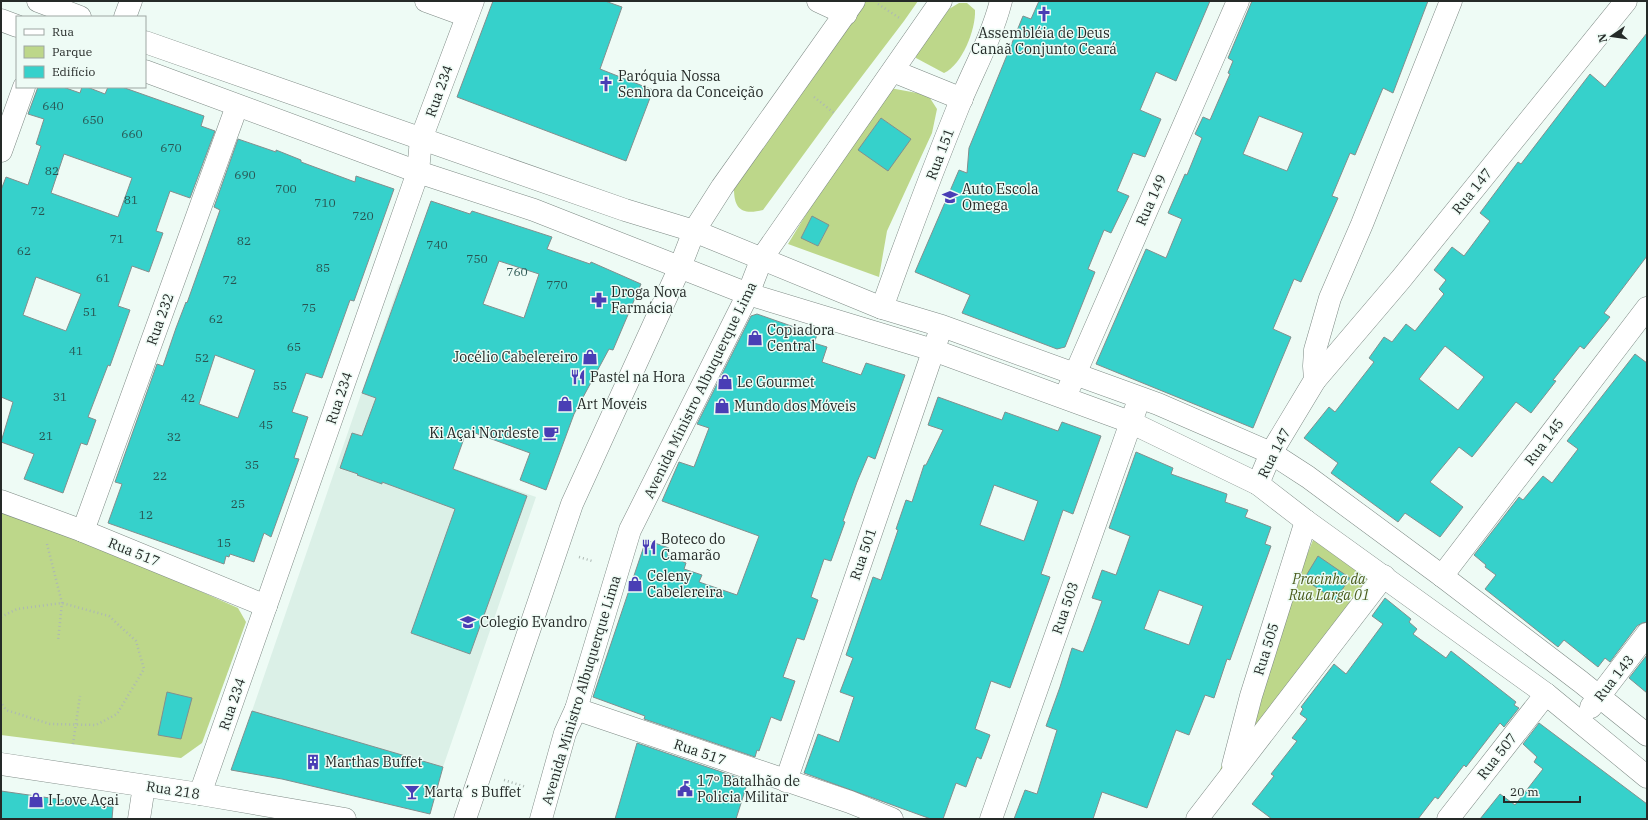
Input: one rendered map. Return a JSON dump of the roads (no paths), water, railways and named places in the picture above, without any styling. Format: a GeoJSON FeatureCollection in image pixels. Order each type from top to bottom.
{"type":"FeatureCollection","features":[{"type":"Feature","properties":{"kind":"street"},"geometry":{"type":"LineString","coordinates":[[38,1],[77,16]]}},
{"type":"Feature","properties":{"kind":"street"},"geometry":{"type":"LineString","coordinates":[[125,16],[131,1]]}},
{"type":"Feature","properties":{"kind":"street"},"geometry":{"type":"LineString","coordinates":[[426,1],[470,8]]}},
{"type":"Feature","properties":{"kind":"street"},"geometry":{"type":"LineString","coordinates":[[465,819],[572,504],[680,267],[694,231],[722,188],[850,7],[818,1]]}},
{"type":"Feature","properties":{"kind":"street","name":"Avenida Ministro Albuquerque Lima"},"geometry":{"type":"LineString","coordinates":[[541,819],[565,733],[576,709],[630,530],[748,294],[762,258],[941,1]]}},
{"type":"Feature","properties":{"kind":"street","name":"Rua 151"},"geometry":{"type":"LineString","coordinates":[[882,308],[962,99],[996,22],[1001,1]]}},
{"type":"Feature","properties":{"kind":"street","name":"Rua 149"},"geometry":{"type":"LineString","coordinates":[[1064,398],[1238,1]]}},
{"type":"Feature","properties":{"kind":"street"},"geometry":{"type":"LineString","coordinates":[[1315,380],[1315,350],[1330,298],[1362,224],[1451,1]]}},
{"type":"Feature","properties":{"kind":"street","name":"Rua 147"},"geometry":{"type":"LineString","coordinates":[[1258,484],[1271,453],[1315,380],[1401,279],[1626,1]]}},
{"type":"Feature","properties":{"kind":"street","name":"Rua 234"},"geometry":{"type":"LineString","coordinates":[[200,794],[418,172],[422,139],[470,8]]}},
{"type":"Feature","properties":{"kind":"street"},"geometry":{"type":"LineString","coordinates":[[1,20],[16,26]]}},
{"type":"Feature","properties":{"kind":"street"},"geometry":{"type":"LineString","coordinates":[[1647,735],[1442,576],[1308,477],[1271,453],[1158,404],[942,326],[882,308],[694,231],[625,210],[155,45],[150,73],[418,172],[534,210],[748,294],[933,350],[1130,422],[1258,484],[1306,521],[1546,694],[1647,777]]}},
{"type":"Feature","properties":{"kind":"street"},"geometry":{"type":"LineString","coordinates":[[893,71],[962,99]]}},
{"type":"Feature","properties":{"kind":"street"},"geometry":{"type":"LineString","coordinates":[[1,151],[24,88]]}},
{"type":"Feature","properties":{"kind":"street","name":"Rua 232"},"geometry":{"type":"LineString","coordinates":[[83,531],[237,106]]}},
{"type":"Feature","properties":{"kind":"street"},"geometry":{"type":"LineString","coordinates":[[534,210],[544,181]]}},
{"type":"Feature","properties":{"kind":"street","name":"Rua 145"},"geometry":{"type":"LineString","coordinates":[[1442,576],[1647,308]]}},
{"type":"Feature","properties":{"kind":"street","name":"Rua 501"},"geometry":{"type":"LineString","coordinates":[[786,781],[942,326]]}},
{"type":"Feature","properties":{"kind":"street","name":"Rua 503"},"geometry":{"type":"LineString","coordinates":[[990,819],[1130,422],[1140,398]]}},
{"type":"Feature","properties":{"kind":"street","name":"Rua 517"},"geometry":{"type":"LineString","coordinates":[[1,501],[83,531],[266,606]]}},
{"type":"Feature","properties":{"kind":"street","name":"Rua 505"},"geometry":{"type":"LineString","coordinates":[[1229,778],[1251,696],[1306,521]]}},
{"type":"Feature","properties":{"kind":"street","name":"Rua 505"},"geometry":{"type":"LineString","coordinates":[[1197,819],[1384,576]]}},
{"type":"Feature","properties":{"kind":"street","name":"Rua 143"},"geometry":{"type":"LineString","coordinates":[[1580,721],[1647,634]]}},
{"type":"Feature","properties":{"kind":"street","name":"Rua 507"},"geometry":{"type":"LineString","coordinates":[[1448,819],[1546,694]]}},
{"type":"Feature","properties":{"kind":"street","name":"Rua 517"},"geometry":{"type":"LineString","coordinates":[[576,709],[786,781],[848,810],[892,819]]}},
{"type":"Feature","properties":{"kind":"street","name":"Rua 218"},"geometry":{"type":"LineString","coordinates":[[1,764],[200,794],[345,819]]}},
{"type":"Feature","properties":{"kind":"street"},"geometry":{"type":"LineString","coordinates":[[139,819],[144,786]]}},
{"type":"Feature","properties":{"kind":"place","name":"Assembléia de Deus Canaã Conjunto Ceará"},"geometry":{"type":"Point","coordinates":[1044,14]}},
{"type":"Feature","properties":{"kind":"place","name":"Paróquia Nossa Senhora da Conceição"},"geometry":{"type":"Point","coordinates":[606,84]}},
{"type":"Feature","properties":{"kind":"place","name":"Auto Escola Omega"},"geometry":{"type":"Point","coordinates":[950,197]}},
{"type":"Feature","properties":{"kind":"place","name":"Droga Nova Farmácia"},"geometry":{"type":"Point","coordinates":[599,300]}},
{"type":"Feature","properties":{"kind":"place","name":"Copiadora Central"},"geometry":{"type":"Point","coordinates":[755,338]}},
{"type":"Feature","properties":{"kind":"place","name":"Jocélio Cabelereiro"},"geometry":{"type":"Point","coordinates":[590,357]}},
{"type":"Feature","properties":{"kind":"place","name":"Pastel na Hora"},"geometry":{"type":"Point","coordinates":[578,377]}},
{"type":"Feature","properties":{"kind":"place","name":"Le Gourmet"},"geometry":{"type":"Point","coordinates":[725,382]}},
{"type":"Feature","properties":{"kind":"place","name":"Art Moveis"},"geometry":{"type":"Point","coordinates":[565,404]}},
{"type":"Feature","properties":{"kind":"place","name":"Mundo dos Móveis"},"geometry":{"type":"Point","coordinates":[722,406]}},
{"type":"Feature","properties":{"kind":"place","name":"Ki Açai Nordeste"},"geometry":{"type":"Point","coordinates":[551,433]}},
{"type":"Feature","properties":{"kind":"place","name":"Boteco do Camarão"},"geometry":{"type":"Point","coordinates":[649,547]}},
{"type":"Feature","properties":{"kind":"place","name":"Celeny Cabelereira"},"geometry":{"type":"Point","coordinates":[635,584]}},
{"type":"Feature","properties":{"kind":"place","name":"Colegio Evandro"},"geometry":{"type":"Point","coordinates":[468,622]}},
{"type":"Feature","properties":{"kind":"place","name":"Marthas Buffet"},"geometry":{"type":"Point","coordinates":[313,762]}},
{"type":"Feature","properties":{"kind":"place","name":"17º Batalhão de Policia Militar"},"geometry":{"type":"Point","coordinates":[685,789]}},
{"type":"Feature","properties":{"kind":"place","name":"Marta´s Buffet"},"geometry":{"type":"Point","coordinates":[412,792]}},
{"type":"Feature","properties":{"kind":"place","name":"I Love Açai"},"geometry":{"type":"Point","coordinates":[36,800]}},
{"type":"Feature","properties":{"kind":"park label","name":"Pracinha da Rua Larga 01"},"geometry":{"type":"Point","coordinates":[1329,588]}}]}
